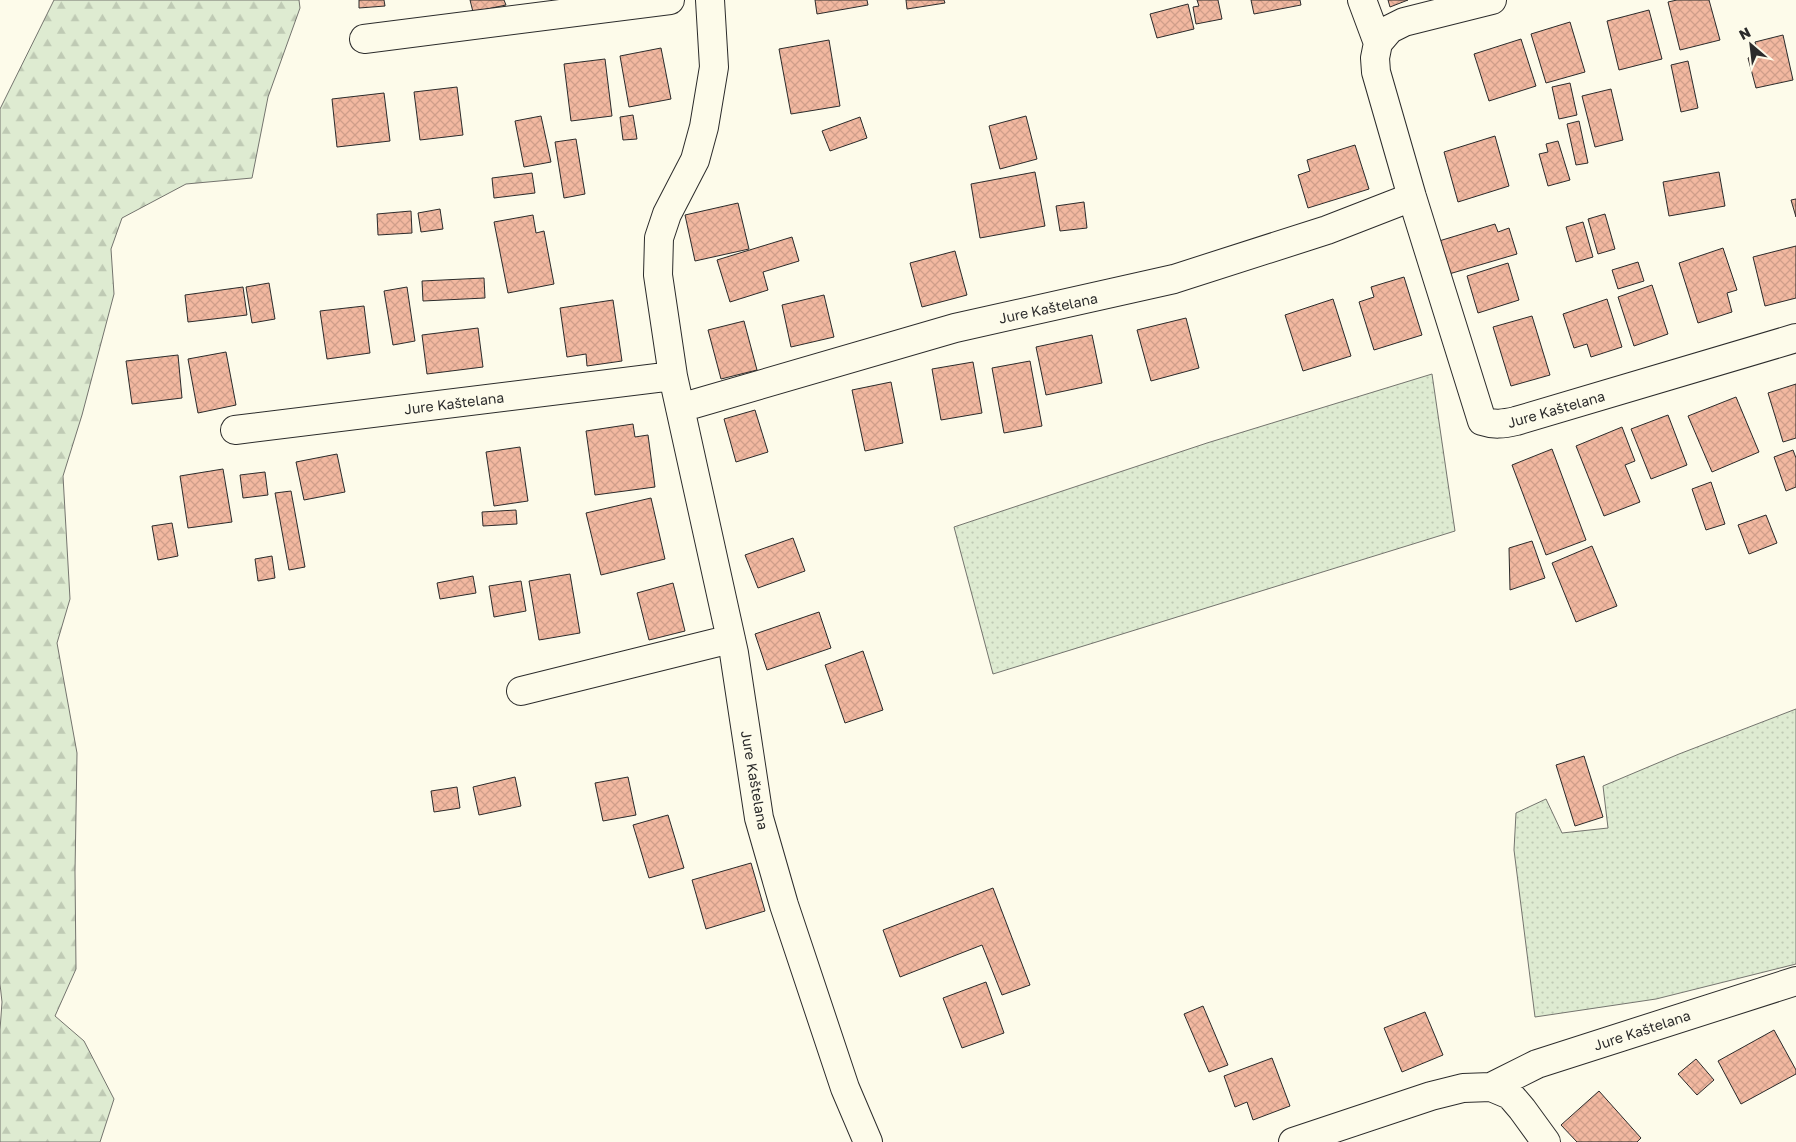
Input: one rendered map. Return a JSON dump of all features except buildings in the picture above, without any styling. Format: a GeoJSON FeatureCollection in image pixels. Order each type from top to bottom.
{"type":"FeatureCollection","features":[{"type":"Feature","properties":{"kind":"street"},"geometry":{"type":"LineString","coordinates":[[364,39],[670,0]]}},
{"type":"Feature","properties":{"kind":"street","name":"Jure Kaštelana"},"geometry":{"type":"LineString","coordinates":[[710,0],[714,68],[704,127],[695,160],[667,214],[659,244],[658,275],[673,376],[731,639],[759,818],[784,906],[842,1079],[868,1142]]}},
{"type":"Feature","properties":{"kind":"street"},"geometry":{"type":"LineString","coordinates":[[1362,0],[1378,43],[1390,29],[1404,22],[1492,0]]}},
{"type":"Feature","properties":{"kind":"street","name":"Jure Kaštelana"},"geometry":{"type":"LineString","coordinates":[[1378,43],[1375,58],[1376,72],[1412,197],[1482,420],[1492,424],[1516,421],[1796,338]]}},
{"type":"Feature","properties":{"kind":"street","name":"Jure Kaštelana"},"geometry":{"type":"LineString","coordinates":[[680,408],[955,328],[1174,279],[1327,230],[1412,197]]}},
{"type":"Feature","properties":{"kind":"street","name":"Jure Kaštelana"},"geometry":{"type":"LineString","coordinates":[[235,430],[673,376]]}},
{"type":"Feature","properties":{"kind":"street"},"geometry":{"type":"LineString","coordinates":[[521,691],[731,639]]}},
{"type":"Feature","properties":{"kind":"street","name":"Jure Kaštelana"},"geometry":{"type":"LineString","coordinates":[[1293,1142],[1431,1096],[1463,1088],[1491,1087],[1537,1064],[1796,981]]}},
{"type":"Feature","properties":{"kind":"street","name":"Jure Kaštelana"},"geometry":{"type":"LineString","coordinates":[[1491,1087],[1510,1095],[1546,1142]]}},
{"type":"Feature","properties":{"kind":"green space"},"geometry":{"type":"Polygon","coordinates":[[[54,0],[299,0],[300,8],[268,97],[252,178],[186,184],[122,218],[111,249],[114,294],[82,415],[63,476],[70,599],[57,643],[77,753],[76,969],[55,1016],[84,1041],[114,1099],[100,1142],[0,1142],[0,1030],[2,1002],[0,984],[0,109],[54,0]]]}},
{"type":"Feature","properties":{"kind":"green space"},"geometry":{"type":"Polygon","coordinates":[[[1432,374],[1455,531],[993,674],[954,527],[1207,443],[1432,374]]]}},
{"type":"Feature","properties":{"kind":"green space"},"geometry":{"type":"Polygon","coordinates":[[[1796,709],[1796,964],[1656,999],[1535,1017],[1514,850],[1516,813],[1546,799],[1562,833],[1608,828],[1603,786],[1679,754],[1796,709]]]}}]}
